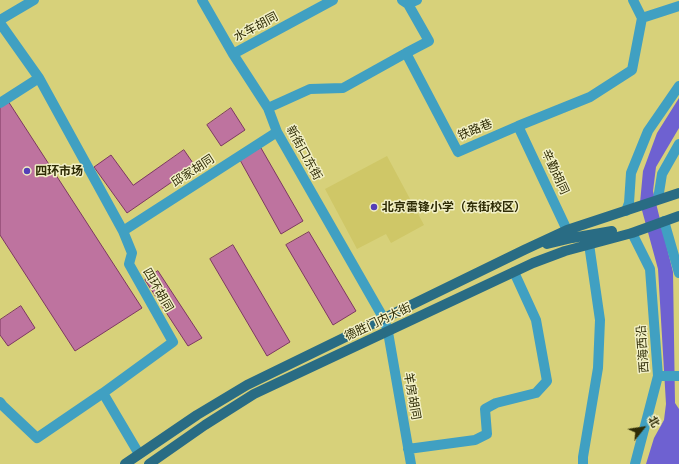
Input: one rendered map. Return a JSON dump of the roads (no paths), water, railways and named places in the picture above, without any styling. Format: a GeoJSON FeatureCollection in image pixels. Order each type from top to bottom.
{"type":"FeatureCollection","features":[{"type":"Feature","properties":{"kind":"main road"},"geometry":{"type":"LineString","coordinates":[[658,199],[679,193]]}},
{"type":"Feature","properties":{"kind":"main road","name":"德胜门内大街"},"geometry":{"type":"LineString","coordinates":[[124,464],[197,415],[248,385],[567,230],[658,199]]}},
{"type":"Feature","properties":{"kind":"main road"},"geometry":{"type":"LineString","coordinates":[[664,219],[679,211]]}},
{"type":"Feature","properties":{"kind":"main road"},"geometry":{"type":"LineString","coordinates":[[630,230],[664,219],[679,216]]}},
{"type":"Feature","properties":{"kind":"main road","name":"德胜门内大街"},"geometry":{"type":"LineString","coordinates":[[524,250],[572,238],[630,230]]}},
{"type":"Feature","properties":{"kind":"main road","name":"德胜门内大街"},"geometry":{"type":"LineString","coordinates":[[149,464],[205,425],[254,394],[532,263],[630,230]]}},
{"type":"Feature","properties":{"kind":"main road"},"geometry":{"type":"LineString","coordinates":[[138,454],[145,464]]}},
{"type":"Feature","properties":{"kind":"street"},"geometry":{"type":"LineString","coordinates":[[0,21],[34,0]]}},
{"type":"Feature","properties":{"kind":"street","name":"新街口东街"},"geometry":{"type":"LineString","coordinates":[[202,0],[233,54],[268,108],[277,132],[384,319],[388,332]]}},
{"type":"Feature","properties":{"kind":"street","name":"水车胡同"},"geometry":{"type":"LineString","coordinates":[[233,54],[333,0]]}},
{"type":"Feature","properties":{"kind":"street"},"geometry":{"type":"LineString","coordinates":[[633,0],[642,18],[679,6]]}},
{"type":"Feature","properties":{"kind":"street"},"geometry":{"type":"LineString","coordinates":[[268,108],[310,90],[343,88],[428,41],[409,1]]}},
{"type":"Feature","properties":{"kind":"street","name":"铁路巷"},"geometry":{"type":"LineString","coordinates":[[406,53],[458,152],[590,97],[632,70],[642,18]]}},
{"type":"Feature","properties":{"kind":"street","name":"四环胡同"},"geometry":{"type":"LineString","coordinates":[[0,21],[39,78],[123,231],[132,253],[129,264],[173,342],[103,393],[37,438],[0,402]]}},
{"type":"Feature","properties":{"kind":"street"},"geometry":{"type":"LineString","coordinates":[[0,102],[39,78]]}},
{"type":"Feature","properties":{"kind":"street"},"geometry":{"type":"LineString","coordinates":[[626,211],[629,203],[631,173],[648,131],[679,86]]}},
{"type":"Feature","properties":{"kind":"street","name":"辛勤胡同"},"geometry":{"type":"LineString","coordinates":[[518,126],[567,230]]}},
{"type":"Feature","properties":{"kind":"street","name":"邱家胡同"},"geometry":{"type":"LineString","coordinates":[[123,231],[277,132]]}},
{"type":"Feature","properties":{"kind":"street"},"geometry":{"type":"LineString","coordinates":[[658,199],[662,174],[679,144]]}},
{"type":"Feature","properties":{"kind":"street"},"geometry":{"type":"LineString","coordinates":[[664,219],[679,273]]}},
{"type":"Feature","properties":{"kind":"street","name":"西海西沿"},"geometry":{"type":"LineString","coordinates":[[630,230],[650,269],[658,376],[635,464]]}},
{"type":"Feature","properties":{"kind":"street"},"geometry":{"type":"LineString","coordinates":[[583,464],[583,456],[598,368],[600,320],[589,244]]}},
{"type":"Feature","properties":{"kind":"street"},"geometry":{"type":"LineString","coordinates":[[408,449],[475,440],[487,434],[485,410],[496,403],[536,393],[547,381],[536,320],[514,272]]}},
{"type":"Feature","properties":{"kind":"street","name":"羊房胡同"},"geometry":{"type":"LineString","coordinates":[[388,332],[411,464]]}},
{"type":"Feature","properties":{"kind":"street"},"geometry":{"type":"LineString","coordinates":[[658,376],[679,376]]}},
{"type":"Feature","properties":{"kind":"street"},"geometry":{"type":"LineString","coordinates":[[103,393],[138,454]]}},
{"type":"Feature","properties":{"kind":"place","name":"四环市场"},"geometry":{"type":"Point","coordinates":[27,171]}},
{"type":"Feature","properties":{"kind":"place","name":"北京雷锋小学（东街校区）"},"geometry":{"type":"Point","coordinates":[374,207]}}]}
